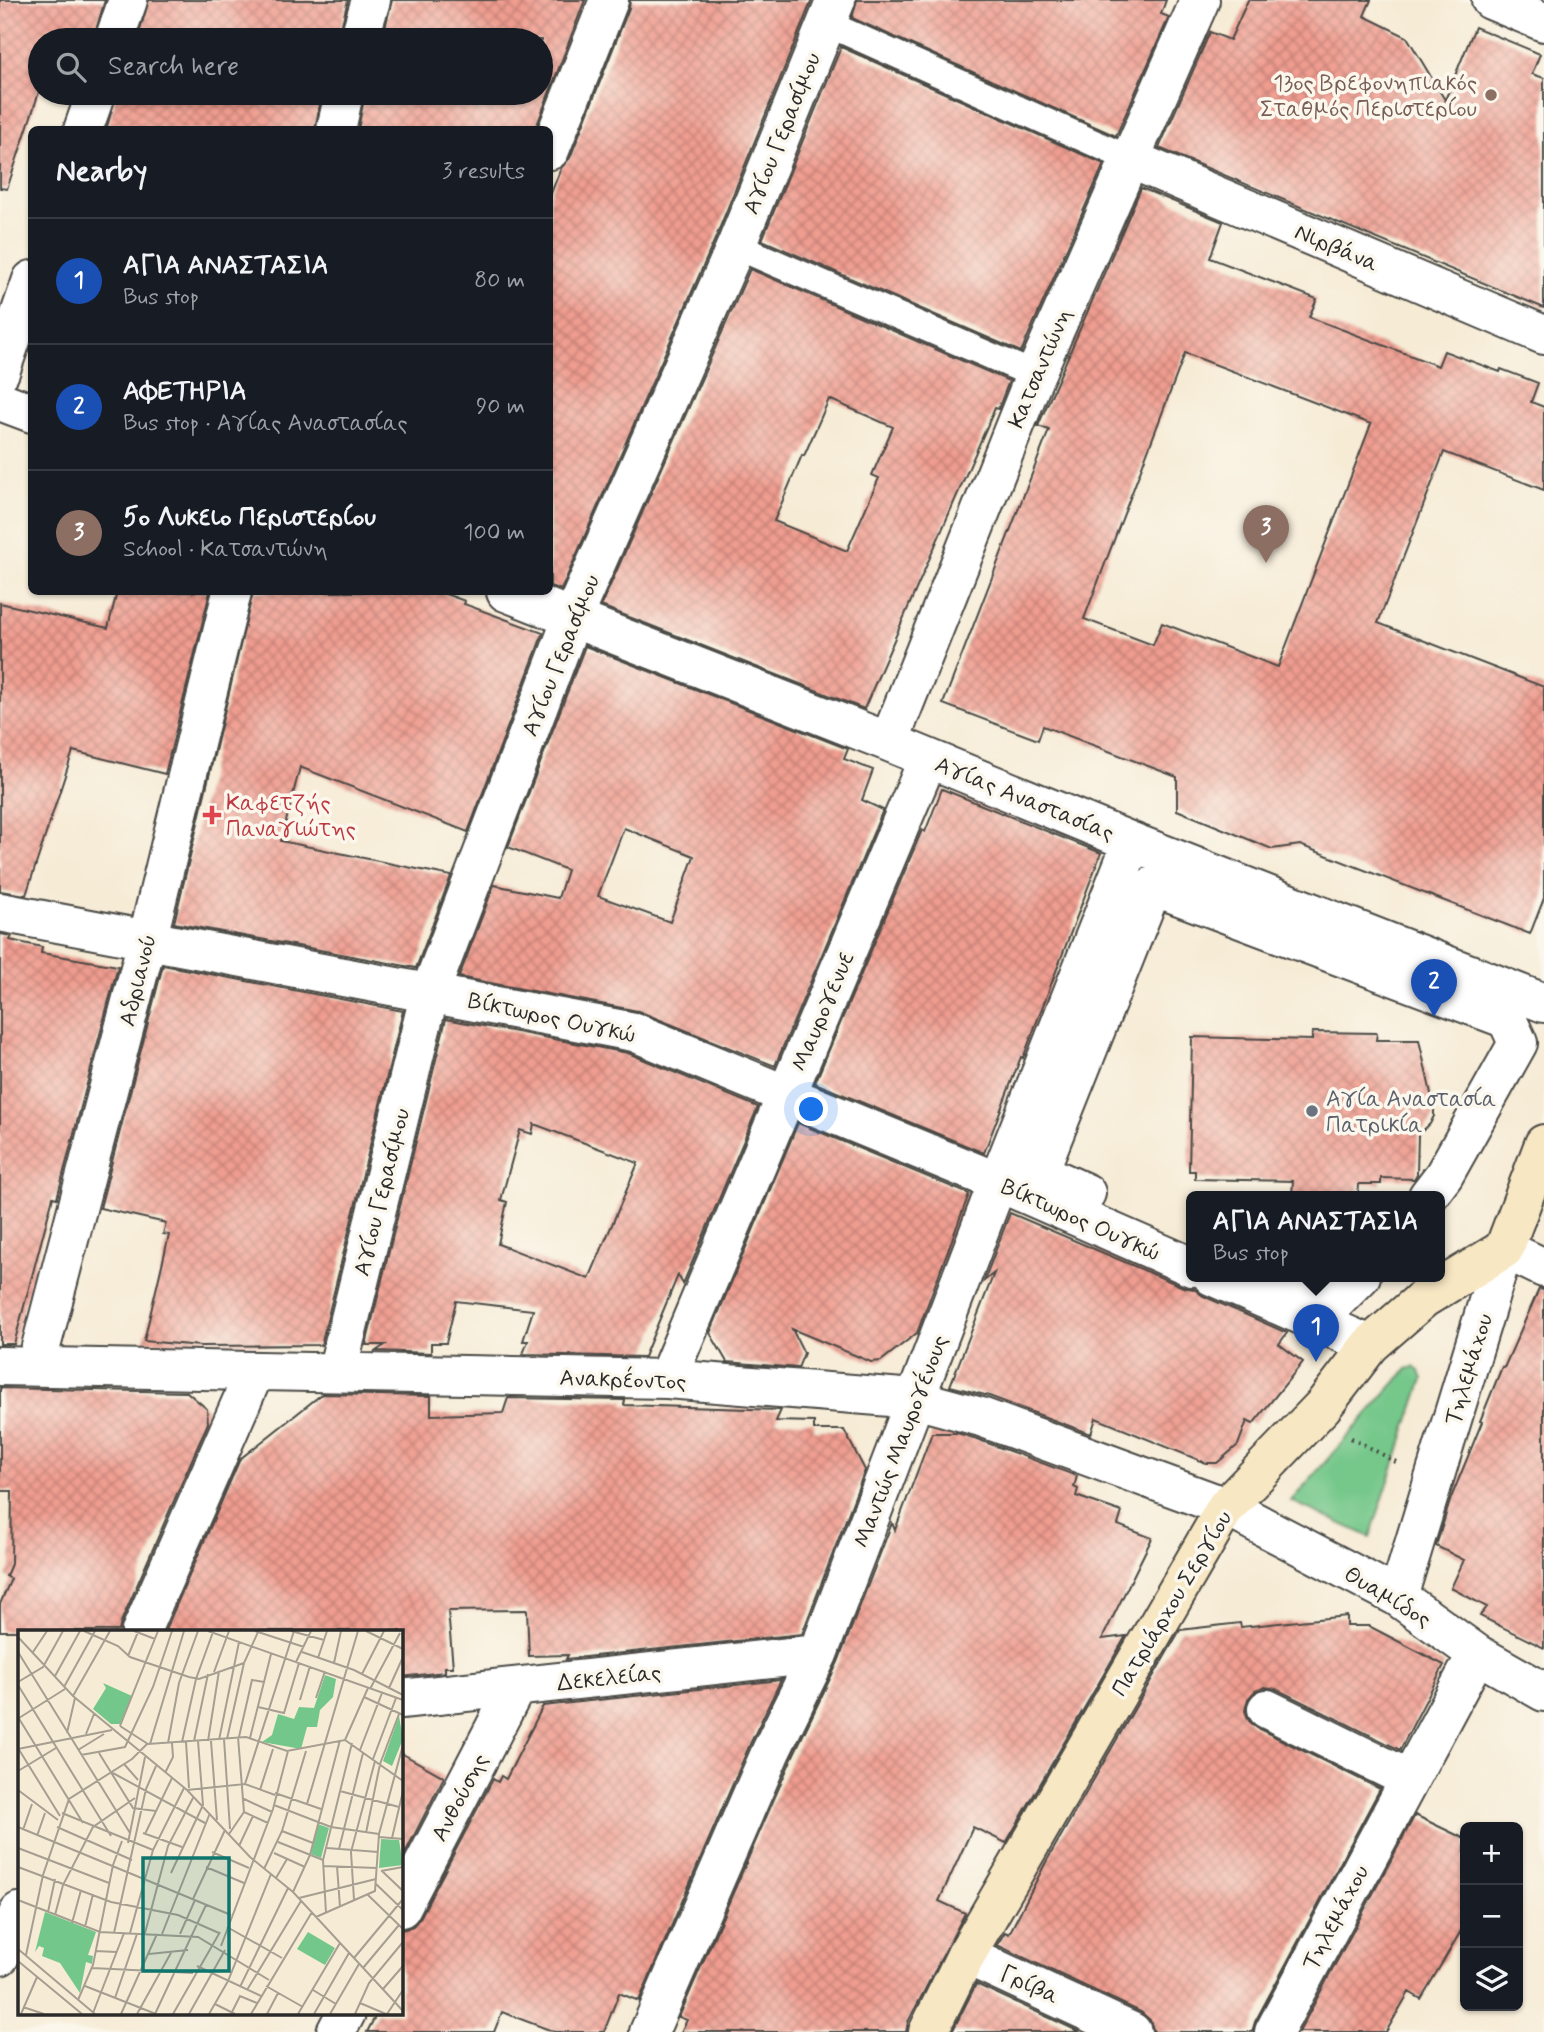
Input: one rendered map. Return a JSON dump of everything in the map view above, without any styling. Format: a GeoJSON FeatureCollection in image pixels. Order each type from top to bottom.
{"type":"FeatureCollection","features":[{"type":"Feature","properties":{"kind":"street"},"geometry":{"type":"LineString","coordinates":[[118,28],[128,0]]}},
{"type":"Feature","properties":{"kind":"street"},"geometry":{"type":"LineString","coordinates":[[363,28],[372,0]]}},
{"type":"Feature","properties":{"kind":"street"},"geometry":{"type":"LineString","coordinates":[[553,142],[609,0]]}},
{"type":"Feature","properties":{"kind":"street","name":"Κατσαντώνη"},"geometry":{"type":"LineString","coordinates":[[889,741],[1034,375],[1200,0]]}},
{"type":"Feature","properties":{"kind":"street"},"geometry":{"type":"LineString","coordinates":[[1498,1],[1544,22]]}},
{"type":"Feature","properties":{"kind":"street","name":"Αγίου Γερασίμου"},"geometry":{"type":"LineString","coordinates":[[337,1372],[430,992],[573,617],[736,246],[831,12]]}},
{"type":"Feature","properties":{"kind":"street"},"geometry":{"type":"LineString","coordinates":[[84,126],[92,105]]}},
{"type":"Feature","properties":{"kind":"street"},"geometry":{"type":"LineString","coordinates":[[337,126],[341,105]]}},
{"type":"Feature","properties":{"kind":"street","name":"Νιρβάνα"},"geometry":{"type":"LineString","coordinates":[[1130,159],[1544,335]]}},
{"type":"Feature","properties":{"kind":"street"},"geometry":{"type":"LineString","coordinates":[[0,372],[28,292]]}},
{"type":"Feature","properties":{"kind":"street"},"geometry":{"type":"LineString","coordinates":[[0,401],[28,412]]}},
{"type":"Feature","properties":{"kind":"street","name":"Αδριανού"},"geometry":{"type":"LineString","coordinates":[[18,1366],[148,941],[231,595]]}},
{"type":"Feature","properties":{"kind":"street","name":"Αγίας Αναστασίας"},"geometry":{"type":"LineString","coordinates":[[514,595],[889,741],[1132,842],[1544,1003]]}},
{"type":"Feature","properties":{"kind":"street","name":"Μαυρογενυε"},"geometry":{"type":"LineString","coordinates":[[667,1378],[928,759]]}},
{"type":"Feature","properties":{"kind":"street","name":"Μαντώς Μαυρογένους"},"geometry":{"type":"LineString","coordinates":[[649,2032],[771,1751],[818,1654],[915,1399],[1015,1171],[1132,842]]}},
{"type":"Feature","properties":{"kind":"street"},"geometry":{"type":"LineString","coordinates":[[1186,1236],[1015,1171],[1153,886],[1507,1019],[1518,1043],[1444,1175],[1432,1191]]}},
{"type":"Feature","properties":{"kind":"street","name":"Βίκτωρος Ουγκώ"},"geometry":{"type":"LineString","coordinates":[[0,912],[634,1032],[787,1095],[1015,1171],[1186,1264]]}},
{"type":"Feature","properties":{"kind":"street","name":"Τηλεμάχου"},"geometry":{"type":"LineString","coordinates":[[1398,1597],[1504,1249],[1544,1144]]}},
{"type":"Feature","properties":{"kind":"street"},"geometry":{"type":"LineString","coordinates":[[1504,1249],[1544,1268]]}},
{"type":"Feature","properties":{"kind":"street","name":"Πατριάρχου Σεργίου"},"geometry":{"type":"LineString","coordinates":[[929,2032],[966,1955],[1226,1507],[1311,1418],[1370,1345],[1424,1298],[1504,1249]]}},
{"type":"Feature","properties":{"kind":"street"},"geometry":{"type":"LineString","coordinates":[[1226,1282],[1370,1345]]}},
{"type":"Feature","properties":{"kind":"street"},"geometry":{"type":"LineString","coordinates":[[1296,1282],[1337,1300],[1355,1282]]}},
{"type":"Feature","properties":{"kind":"street","name":"Ανακρέοντος"},"geometry":{"type":"LineString","coordinates":[[18,1366],[667,1378],[915,1399],[981,1417],[1226,1507]]}},
{"type":"Feature","properties":{"kind":"street"},"geometry":{"type":"LineString","coordinates":[[141,1630],[255,1371]]}},
{"type":"Feature","properties":{"kind":"street","name":"Θυαμίδος"},"geometry":{"type":"LineString","coordinates":[[1226,1507],[1398,1597],[1477,1654],[1544,1692]]}},
{"type":"Feature","properties":{"kind":"street","name":"Δεκελείας"},"geometry":{"type":"LineString","coordinates":[[402,1699],[818,1654]]}},
{"type":"Feature","properties":{"kind":"street","name":"Τηλεμάχου"},"geometry":{"type":"LineString","coordinates":[[1274,2032],[1477,1654]]}},
{"type":"Feature","properties":{"kind":"street","name":"Ανθούσης"},"geometry":{"type":"LineString","coordinates":[[402,1906],[516,1687]]}},
{"type":"Feature","properties":{"kind":"street"},"geometry":{"type":"LineString","coordinates":[[1267,1709],[1409,1779]]}},
{"type":"Feature","properties":{"kind":"street"},"geometry":{"type":"LineString","coordinates":[[0,1956],[18,1914]]}},
{"type":"Feature","properties":{"kind":"street","name":"Γρίβα"},"geometry":{"type":"LineString","coordinates":[[966,1955],[1132,2032]]}},
{"type":"Feature","properties":{"kind":"street"},"geometry":{"type":"LineString","coordinates":[[336,2032],[345,2014]]}},
{"type":"Feature","properties":{"kind":"lane"},"geometry":{"type":"LineString","coordinates":[[831,12],[1130,159]]}},
{"type":"Feature","properties":{"kind":"lane"},"geometry":{"type":"LineString","coordinates":[[736,246],[1034,375]]}},
{"type":"Feature","properties":{"kind":"path"},"geometry":{"type":"LineString","coordinates":[[1311,1418],[1434,1481]]}},
{"type":"Feature","properties":{"kind":"green space"},"geometry":{"type":"Polygon","coordinates":[[[1414,1367],[1423,1379],[1370,1537],[1291,1501],[1407,1369],[1414,1367]]]}},
{"type":"Feature","properties":{"kind":"building"},"geometry":{"type":"Polygon","coordinates":[[[0,0],[105,0],[97,28],[28,28],[28,105],[35,105],[7,189],[0,188],[0,0]]]}},
{"type":"Feature","properties":{"kind":"building"},"geometry":{"type":"Polygon","coordinates":[[[149,0],[348,0],[341,28],[141,28],[149,0]]]}},
{"type":"Feature","properties":{"kind":"building"},"geometry":{"type":"Polygon","coordinates":[[[392,0],[585,0],[553,83],[553,28],[385,28],[392,0]]]}},
{"type":"Feature","properties":{"kind":"building"},"geometry":{"type":"Polygon","coordinates":[[[630,0],[812,0],[716,237],[561,590],[553,587],[553,188],[561,168],[570,158],[630,0]]]}},
{"type":"Feature","properties":{"kind":"building"},"geometry":{"type":"Polygon","coordinates":[[[857,0],[1166,0],[1161,14],[1169,17],[1116,136],[852,18],[857,0]]]}},
{"type":"Feature","properties":{"kind":"building"},"geometry":{"type":"Polygon","coordinates":[[[1248,0],[1371,0],[1364,16],[1407,37],[1445,100],[1475,27],[1540,54],[1532,74],[1544,78],[1544,308],[1159,148],[1210,32],[1230,40],[1248,0]]]}},
{"type":"Feature","properties":{"kind":"building"},"geometry":{"type":"Polygon","coordinates":[[[841,47],[1104,164],[1021,352],[762,240],[841,47]]]}},
{"type":"Feature","properties":{"kind":"building"},"geometry":{"type":"Polygon","coordinates":[[[113,105],[320,105],[316,126],[107,126],[113,105]]]}},
{"type":"Feature","properties":{"kind":"building"},"geometry":{"type":"Polygon","coordinates":[[[363,105],[545,105],[537,126],[359,126],[363,105]]]}},
{"type":"Feature","properties":{"kind":"building"},"geometry":{"type":"Polygon","coordinates":[[[1141,188],[1223,222],[1210,258],[1317,299],[1309,317],[1438,366],[1444,351],[1538,383],[1531,402],[1544,407],[1544,490],[1444,452],[1378,623],[1544,687],[1544,898],[1530,934],[1300,845],[1272,849],[1177,810],[1177,777],[1043,726],[1038,740],[943,704],[1049,430],[1038,426],[1141,188]],[[1185,353],[1084,619],[1153,645],[1162,623],[1278,667],[1371,424],[1185,353]]]}},
{"type":"Feature","properties":{"kind":"building"},"geometry":{"type":"Polygon","coordinates":[[[750,269],[1009,381],[864,709],[601,606],[750,269]],[[829,399],[774,521],[847,551],[879,478],[872,475],[893,427],[829,399]]]}},
{"type":"Feature","properties":{"kind":"building"},"geometry":{"type":"Polygon","coordinates":[[[116,595],[209,595],[165,774],[73,751],[26,895],[0,891],[0,603],[108,628],[116,595]]]}},
{"type":"Feature","properties":{"kind":"building"},"geometry":{"type":"Polygon","coordinates":[[[252,595],[448,595],[465,601],[464,604],[543,633],[468,832],[300,767],[281,841],[451,876],[416,968],[174,923],[252,595]]]}},
{"type":"Feature","properties":{"kind":"building"},"geometry":{"type":"Polygon","coordinates":[[[585,646],[848,749],[844,759],[873,770],[862,800],[883,810],[775,1066],[638,1011],[459,977],[494,885],[558,898],[567,870],[508,847],[585,646]],[[624,828],[598,896],[670,922],[694,856],[624,828]]]}},
{"type":"Feature","properties":{"kind":"building"},"geometry":{"type":"Polygon","coordinates":[[[942,789],[1101,853],[984,1153],[815,1083],[922,830],[925,832],[942,789]]]}},
{"type":"Feature","properties":{"kind":"building"},"geometry":{"type":"Polygon","coordinates":[[[0,934],[12,936],[10,940],[42,947],[41,953],[118,966],[57,1198],[53,1197],[14,1344],[0,1344],[0,934]]]}},
{"type":"Feature","properties":{"kind":"building"},"geometry":{"type":"Polygon","coordinates":[[[163,965],[403,1011],[321,1345],[201,1346],[144,1341],[169,1235],[163,1234],[166,1223],[100,1208],[163,965]]]}},
{"type":"Feature","properties":{"kind":"building"},"geometry":{"type":"Polygon","coordinates":[[[446,1019],[628,1053],[758,1107],[683,1284],[678,1275],[644,1357],[523,1354],[528,1341],[523,1341],[533,1310],[456,1301],[446,1343],[431,1343],[431,1353],[376,1351],[385,1345],[366,1345],[446,1019]],[[534,1124],[532,1134],[520,1130],[501,1200],[507,1202],[498,1244],[589,1279],[638,1163],[534,1124]]]}},
{"type":"Feature","properties":{"kind":"building","name":"Αγία Αναστασία Πατρικία"},"geometry":{"type":"Polygon","coordinates":[[[1312,1032],[1377,1033],[1376,1040],[1419,1040],[1434,1116],[1418,1135],[1417,1174],[1414,1179],[1381,1178],[1381,1184],[1359,1184],[1358,1191],[1292,1191],[1293,1181],[1195,1179],[1195,1171],[1189,1171],[1192,1037],[1312,1040],[1312,1032]]]}},
{"type":"Feature","properties":{"kind":"building"},"geometry":{"type":"Polygon","coordinates":[[[798,1123],[969,1194],[917,1333],[881,1361],[871,1362],[792,1329],[804,1353],[798,1368],[727,1362],[710,1333],[798,1123]]]}},
{"type":"Feature","properties":{"kind":"building"},"geometry":{"type":"Polygon","coordinates":[[[1010,1213],[1183,1287],[1194,1289],[1203,1296],[1287,1333],[1279,1344],[1303,1362],[1253,1424],[1247,1421],[1238,1445],[1217,1463],[1206,1463],[1096,1418],[1091,1434],[989,1396],[950,1386],[994,1273],[984,1281],[1010,1213]]]}},
{"type":"Feature","properties":{"kind":"building"},"geometry":{"type":"Polygon","coordinates":[[[1539,1289],[1544,1290],[1544,1648],[1480,1616],[1487,1607],[1451,1588],[1464,1560],[1436,1546],[1451,1498],[1482,1422],[1480,1421],[1539,1289]]]}},
{"type":"Feature","properties":{"kind":"building"},"geometry":{"type":"Polygon","coordinates":[[[0,1388],[187,1392],[207,1409],[208,1423],[119,1630],[0,1631],[0,1604],[11,1579],[6,1576],[11,1564],[12,1491],[0,1491],[0,1388]]]}},
{"type":"Feature","properties":{"kind":"building"},"geometry":{"type":"Polygon","coordinates":[[[322,1394],[431,1396],[431,1415],[503,1413],[508,1398],[625,1400],[624,1405],[781,1410],[776,1421],[814,1422],[814,1430],[844,1430],[865,1470],[802,1634],[566,1659],[568,1655],[529,1656],[527,1610],[448,1611],[453,1667],[445,1667],[445,1672],[402,1677],[402,1630],[165,1630],[240,1459],[322,1394]]]}},
{"type":"Feature","properties":{"kind":"building"},"geometry":{"type":"Polygon","coordinates":[[[932,1433],[957,1433],[974,1438],[1077,1476],[1074,1487],[1078,1489],[1076,1496],[1122,1512],[1118,1525],[1152,1538],[1102,1639],[1126,1636],[1006,1843],[973,1827],[939,1901],[965,1913],[908,2022],[906,2032],[681,2032],[687,2020],[679,2017],[791,1760],[838,1662],[892,1523],[895,1530],[932,1433]]]}},
{"type":"Feature","properties":{"kind":"building"},"geometry":{"type":"Polygon","coordinates":[[[1347,1616],[1347,1626],[1369,1626],[1444,1665],[1400,1750],[1276,1689],[1265,1687],[1255,1691],[1248,1699],[1245,1711],[1249,1721],[1257,1728],[1380,1789],[1252,2032],[1154,2032],[1150,2020],[1141,2012],[997,1945],[1005,1932],[1009,1934],[1046,1862],[1180,1630],[1240,1623],[1241,1627],[1347,1616]]]}},
{"type":"Feature","properties":{"kind":"building"},"geometry":{"type":"Polygon","coordinates":[[[781,1680],[751,1742],[639,2001],[619,1993],[604,2032],[555,2032],[502,2012],[494,2032],[367,2032],[376,2014],[402,2014],[402,1930],[412,1927],[420,1918],[493,1779],[498,1782],[501,1776],[506,1779],[543,1706],[781,1680]]]}},
{"type":"Feature","properties":{"kind":"building"},"geometry":{"type":"Polygon","coordinates":[[[402,1754],[444,1777],[402,1859],[402,1754]]]}},
{"type":"Feature","properties":{"kind":"building"},"geometry":{"type":"Polygon","coordinates":[[[1415,1815],[1460,1837],[1460,1933],[1421,1999],[1409,1992],[1386,2032],[1299,2032],[1415,1815]]]}},
{"type":"Feature","properties":{"kind":"building"},"geometry":{"type":"Polygon","coordinates":[[[976,1984],[1080,2032],[952,2032],[976,1984]]]}},
{"type":"Feature","properties":{"kind":"place","name":"13ος Βρεφονηπιακός Σταθμός Περιστερίου"},"geometry":{"type":"Point","coordinates":[1491,95]}},
{"type":"Feature","properties":{"kind":"place","name":"5ο Λυκειο Περιστερίου"},"geometry":{"type":"Point","coordinates":[1266,563]}},
{"type":"Feature","properties":{"kind":"place","name":"Καφετζής Παναγιώτης"},"geometry":{"type":"Point","coordinates":[212,815]}},
{"type":"Feature","properties":{"kind":"place","name":"ΑΦΕΤΗΡΙΑ"},"geometry":{"type":"Point","coordinates":[1434,1017]}},
{"type":"Feature","properties":{"kind":"place","name":"Αγία Αναστασία Πατρικία"},"geometry":{"type":"Point","coordinates":[1312,1111]}},
{"type":"Feature","properties":{"kind":"place","name":"ΑΓΙΑ ΑΝΑΣΤΑΣΙΑ"},"geometry":{"type":"Point","coordinates":[1316,1362]}}]}
